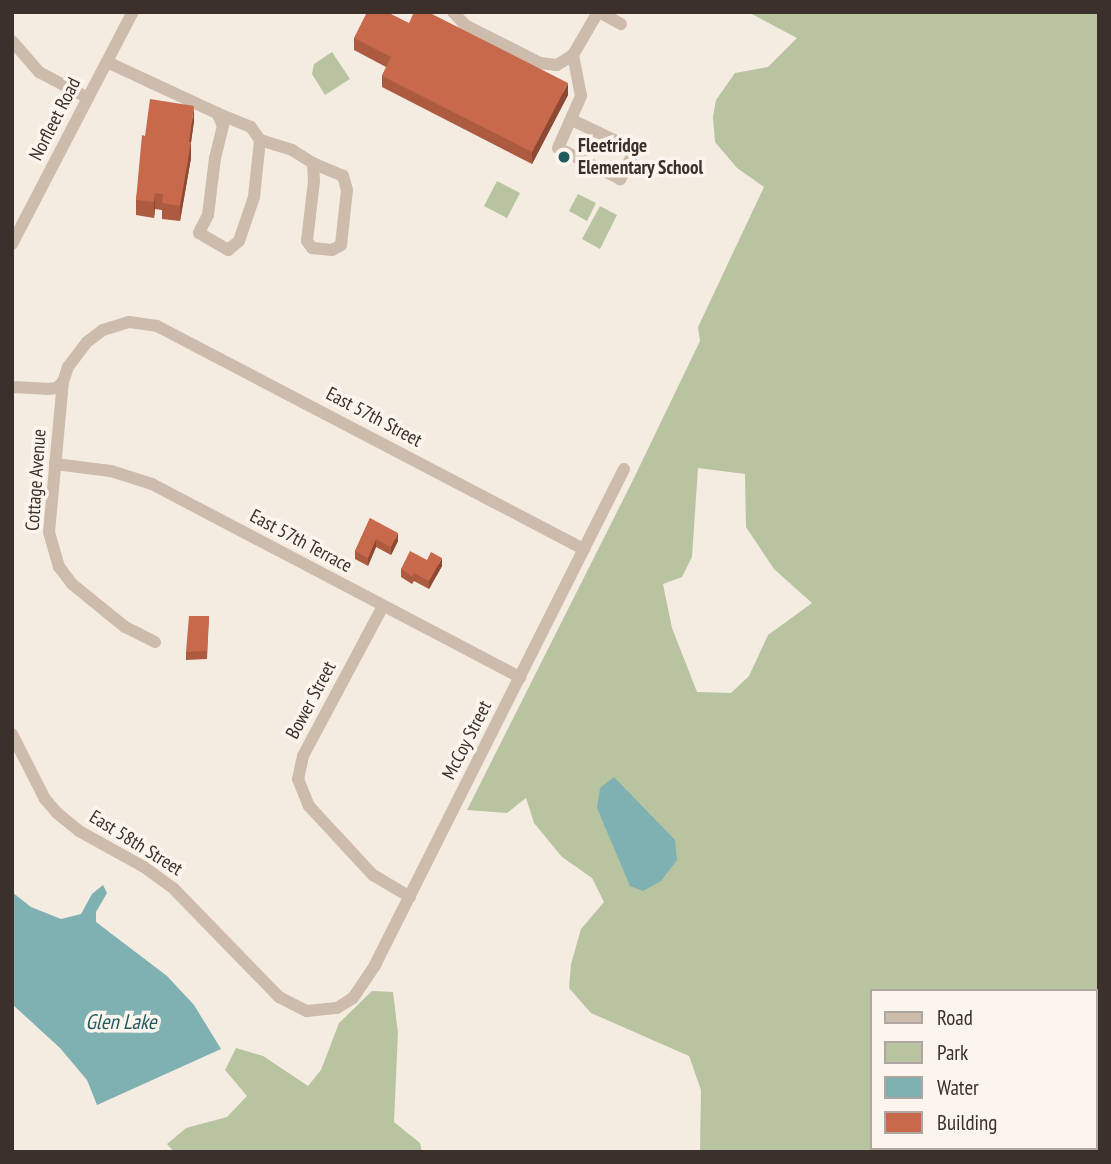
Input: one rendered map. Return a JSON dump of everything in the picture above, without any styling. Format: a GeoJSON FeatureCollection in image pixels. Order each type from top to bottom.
{"type":"FeatureCollection","features":[{"type":"Feature","properties":{"kind":"street","name":"Norfleet Road"},"geometry":{"type":"LineString","coordinates":[[12,244],[18,222],[133,12]]}},
{"type":"Feature","properties":{"kind":"street"},"geometry":{"type":"LineString","coordinates":[[453,12],[465,25],[540,63],[557,65],[573,55],[598,12],[621,24]]}},
{"type":"Feature","properties":{"kind":"street"},"geometry":{"type":"LineString","coordinates":[[12,41],[39,72],[88,98]]}},
{"type":"Feature","properties":{"kind":"street"},"geometry":{"type":"LineString","coordinates":[[572,120],[635,150],[620,179],[558,148],[581,96],[573,55]]}},
{"type":"Feature","properties":{"kind":"street"},"geometry":{"type":"LineString","coordinates":[[107,62],[251,127],[260,140],[292,150],[342,176],[347,190],[341,245],[332,250],[312,248],[307,241],[314,181],[313,163]]}},
{"type":"Feature","properties":{"kind":"street"},"geometry":{"type":"LineString","coordinates":[[216,113],[223,126],[215,158],[208,215],[199,233],[228,250],[239,241],[254,197],[260,140]]}},
{"type":"Feature","properties":{"kind":"street","name":"Cottage Avenue"},"geometry":{"type":"LineString","coordinates":[[145,324],[129,322],[103,330],[87,342],[68,367],[63,383],[49,532],[59,567],[99,609],[155,642]]}},
{"type":"Feature","properties":{"kind":"street","name":"East 57th Street"},"geometry":{"type":"LineString","coordinates":[[145,324],[156,326],[584,549]]}},
{"type":"Feature","properties":{"kind":"street"},"geometry":{"type":"LineString","coordinates":[[12,387],[47,389],[57,388],[63,383]]}},
{"type":"Feature","properties":{"kind":"street","name":"East 57th Terrace"},"geometry":{"type":"LineString","coordinates":[[55,464],[111,471],[152,484],[520,677]]}},
{"type":"Feature","properties":{"kind":"street","name":"McCoy Street"},"geometry":{"type":"LineString","coordinates":[[327,1010],[353,998],[362,987],[410,897],[624,469]]}},
{"type":"Feature","properties":{"kind":"street","name":"Bower Street"},"geometry":{"type":"LineString","coordinates":[[383,606],[303,756],[299,779],[309,806],[373,875],[410,897]]}},
{"type":"Feature","properties":{"kind":"street","name":"East 58th Street"},"geometry":{"type":"LineString","coordinates":[[12,734],[45,799],[57,813],[79,831],[144,867],[174,889],[279,997],[307,1011],[327,1010]]}},
{"type":"Feature","properties":{"kind":"green space"},"geometry":{"type":"Polygon","coordinates":[[[748,12],[1099,12],[1099,1152],[700,1152],[701,1090],[689,1056],[591,1013],[569,988],[571,964],[581,929],[604,902],[592,878],[562,857],[534,823],[526,798],[507,813],[467,810],[700,341],[698,327],[764,187],[737,168],[715,142],[713,117],[716,100],[735,73],[768,67],[797,38],[748,12]],[[698,468],[692,557],[682,577],[663,584],[672,628],[697,692],[731,693],[749,676],[768,635],[812,603],[774,569],[746,527],[745,474],[698,468]]]}},
{"type":"Feature","properties":{"kind":"green space"},"geometry":{"type":"Polygon","coordinates":[[[332,52],[350,79],[325,95],[312,74],[314,64],[332,52]]]}},
{"type":"Feature","properties":{"kind":"green space"},"geometry":{"type":"Polygon","coordinates":[[[497,181],[520,193],[507,218],[484,206],[497,181]]]}},
{"type":"Feature","properties":{"kind":"green space"},"geometry":{"type":"Polygon","coordinates":[[[578,194],[596,203],[587,221],[569,211],[578,194]]]}},
{"type":"Feature","properties":{"kind":"green space"},"geometry":{"type":"Polygon","coordinates":[[[600,206],[617,215],[600,249],[582,239],[600,206]]]}},
{"type":"Feature","properties":{"kind":"green space"},"geometry":{"type":"Polygon","coordinates":[[[372,991],[393,992],[398,1033],[394,1122],[420,1143],[422,1152],[174,1152],[167,1144],[186,1128],[227,1117],[247,1096],[225,1070],[236,1048],[263,1056],[308,1086],[321,1070],[339,1023],[372,991]]]}},
{"type":"Feature","properties":{"kind":"water"},"geometry":{"type":"Polygon","coordinates":[[[614,777],[675,840],[677,860],[661,881],[643,891],[630,886],[597,808],[600,788],[614,777]]]}},
{"type":"Feature","properties":{"kind":"water","name":"Glen Lake"},"geometry":{"type":"Polygon","coordinates":[[[103,885],[107,893],[96,912],[96,922],[167,976],[194,1005],[221,1049],[97,1105],[87,1080],[60,1048],[12,1004],[12,892],[31,907],[61,919],[81,914],[92,894],[103,885]]]}},
{"type":"Feature","properties":{"kind":"building"},"geometry":{"type":"Polygon","coordinates":[[[367,12],[387,12],[409,23],[414,12],[428,12],[568,83],[532,152],[382,76],[391,57],[354,38],[367,12]]]}},
{"type":"Feature","properties":{"kind":"building"},"geometry":{"type":"Polygon","coordinates":[[[150,99],[194,106],[180,206],[162,203],[163,194],[155,193],[154,202],[136,200],[142,135],[145,136],[150,99]]]}},
{"type":"Feature","properties":{"kind":"building"},"geometry":{"type":"Polygon","coordinates":[[[370,518],[398,533],[391,547],[376,539],[368,558],[355,551],[370,518]]]}},
{"type":"Feature","properties":{"kind":"building"},"geometry":{"type":"Polygon","coordinates":[[[410,551],[427,560],[431,552],[442,558],[429,581],[414,573],[412,576],[401,569],[410,551]]]}},
{"type":"Feature","properties":{"kind":"building"},"geometry":{"type":"Polygon","coordinates":[[[189,616],[209,616],[207,651],[186,652],[189,616]]]}},
{"type":"Feature","properties":{"kind":"place","name":"Fleetridge Elementary School"},"geometry":{"type":"Point","coordinates":[564,157]}}]}
